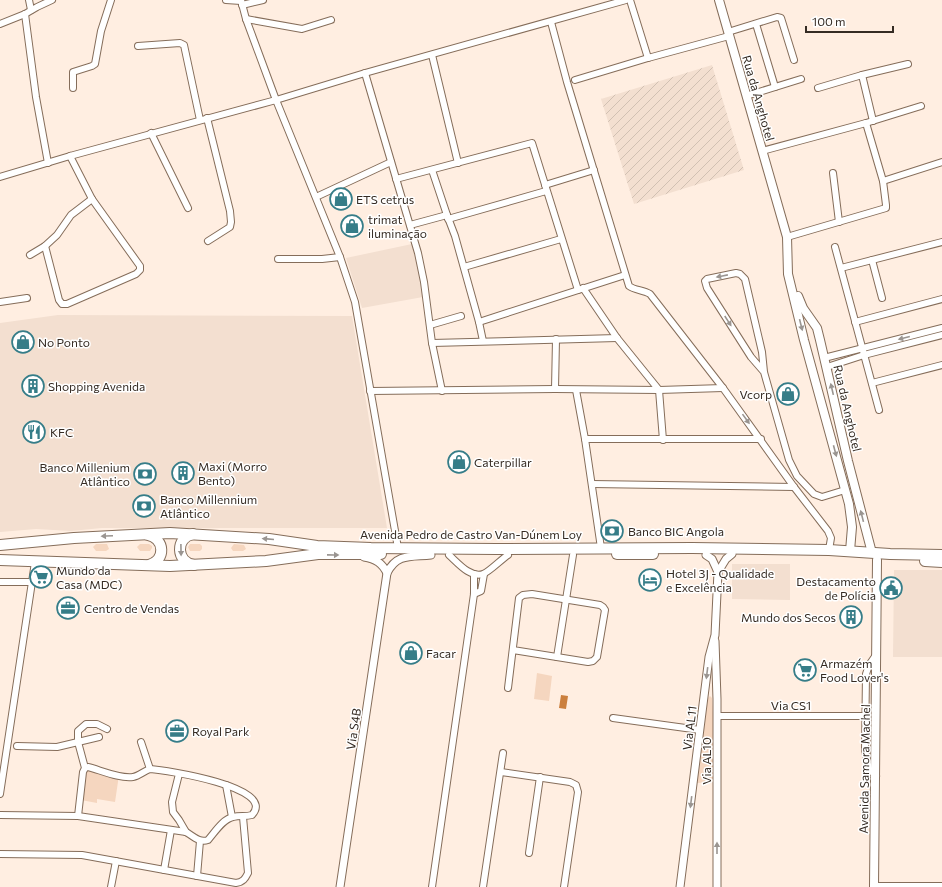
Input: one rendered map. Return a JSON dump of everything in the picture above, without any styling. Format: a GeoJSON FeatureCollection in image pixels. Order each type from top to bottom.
{"type":"FeatureCollection","features":[{"type":"Feature","properties":{"kind":"highway","name":"Avenida Pedro de Castro Van-Dúnem Loy"},"geometry":{"type":"LineString","coordinates":[[0,545],[74,538],[170,533],[269,539],[317,546],[510,549],[601,548],[828,550],[942,562]]}},
{"type":"Feature","properties":{"kind":"highway"},"geometry":{"type":"LineString","coordinates":[[146,534],[156,538],[162,549],[158,560],[147,566]]}},
{"type":"Feature","properties":{"kind":"highway"},"geometry":{"type":"LineString","coordinates":[[195,534],[183,539],[179,549],[184,561],[191,565],[196,565]]}},
{"type":"Feature","properties":{"kind":"highway","name":"Avenida Pedro de Castro Van-Dúnem Loy"},"geometry":{"type":"LineString","coordinates":[[0,560],[147,566],[281,560],[318,554],[942,555]]}},
{"type":"Feature","properties":{"kind":"main road","name":"Rua da Anghotel"},"geometry":{"type":"LineString","coordinates":[[719,0],[787,237],[788,274],[851,516],[850,552]]}},
{"type":"Feature","properties":{"kind":"main road","name":"Rua da Anghotel"},"geometry":{"type":"LineString","coordinates":[[788,274],[799,300],[817,328],[848,461],[875,556],[877,652]]}},
{"type":"Feature","properties":{"kind":"main road","name":"Avenida Samora Machel"},"geometry":{"type":"LineString","coordinates":[[874,886],[877,652]]}},
{"type":"Feature","properties":{"kind":"street"},"geometry":{"type":"LineString","coordinates":[[29,0],[32,10]]}},
{"type":"Feature","properties":{"kind":"street"},"geometry":{"type":"LineString","coordinates":[[0,24],[25,14],[52,0]]}},
{"type":"Feature","properties":{"kind":"street"},"geometry":{"type":"LineString","coordinates":[[74,88],[73,72],[95,64],[100,31],[111,0]]}},
{"type":"Feature","properties":{"kind":"street"},"geometry":{"type":"LineString","coordinates":[[226,0],[241,2],[263,0]]}},
{"type":"Feature","properties":{"kind":"street"},"geometry":{"type":"LineString","coordinates":[[0,177],[151,133],[276,100],[365,73],[626,0]]}},
{"type":"Feature","properties":{"kind":"street"},"geometry":{"type":"LineString","coordinates":[[630,0],[648,58]]}},
{"type":"Feature","properties":{"kind":"street"},"geometry":{"type":"LineString","coordinates":[[241,2],[276,100],[340,257],[355,302],[398,548]]}},
{"type":"Feature","properties":{"kind":"street"},"geometry":{"type":"LineString","coordinates":[[25,14],[36,97],[48,163]]}},
{"type":"Feature","properties":{"kind":"street"},"geometry":{"type":"LineString","coordinates":[[575,80],[729,34],[779,17],[781,18],[794,60]]}},
{"type":"Feature","properties":{"kind":"street"},"geometry":{"type":"LineString","coordinates":[[246,19],[302,29],[332,20]]}},
{"type":"Feature","properties":{"kind":"street"},"geometry":{"type":"LineString","coordinates":[[551,22],[567,82],[629,286],[632,289],[638,289],[650,294],[723,388],[794,487],[830,534],[831,538],[828,550]]}},
{"type":"Feature","properties":{"kind":"street"},"geometry":{"type":"LineString","coordinates":[[756,24],[775,87]]}},
{"type":"Feature","properties":{"kind":"street"},"geometry":{"type":"LineString","coordinates":[[138,46],[180,43],[184,45],[200,120]]}},
{"type":"Feature","properties":{"kind":"street"},"geometry":{"type":"LineString","coordinates":[[432,55],[458,163]]}},
{"type":"Feature","properties":{"kind":"street"},"geometry":{"type":"LineString","coordinates":[[818,88],[862,75],[908,64]]}},
{"type":"Feature","properties":{"kind":"street"},"geometry":{"type":"LineString","coordinates":[[365,73],[418,253],[424,282],[432,343],[442,390]]}},
{"type":"Feature","properties":{"kind":"street"},"geometry":{"type":"LineString","coordinates":[[862,75],[873,121]]}},
{"type":"Feature","properties":{"kind":"street"},"geometry":{"type":"LineString","coordinates":[[746,96],[801,79]]}},
{"type":"Feature","properties":{"kind":"street"},"geometry":{"type":"LineString","coordinates":[[762,151],[866,123],[921,106]]}},
{"type":"Feature","properties":{"kind":"street"},"geometry":{"type":"LineString","coordinates":[[207,118],[230,211],[231,222],[228,228],[208,241]]}},
{"type":"Feature","properties":{"kind":"street"},"geometry":{"type":"LineString","coordinates":[[787,237],[886,208],[883,181],[866,123]]}},
{"type":"Feature","properties":{"kind":"street"},"geometry":{"type":"LineString","coordinates":[[151,133],[188,208]]}},
{"type":"Feature","properties":{"kind":"street"},"geometry":{"type":"LineString","coordinates":[[396,179],[532,142],[561,239],[580,289],[659,390],[663,440]]}},
{"type":"Feature","properties":{"kind":"street"},"geometry":{"type":"LineString","coordinates":[[45,246],[59,300],[62,304],[67,304],[139,273],[140,270],[140,266],[92,199],[70,156]]}},
{"type":"Feature","properties":{"kind":"street"},"geometry":{"type":"LineString","coordinates":[[316,197],[391,162]]}},
{"type":"Feature","properties":{"kind":"street"},"geometry":{"type":"LineString","coordinates":[[883,181],[942,162]]}},
{"type":"Feature","properties":{"kind":"street"},"geometry":{"type":"LineString","coordinates":[[432,170],[447,217],[455,236],[483,341]]}},
{"type":"Feature","properties":{"kind":"street"},"geometry":{"type":"LineString","coordinates":[[410,225],[447,217],[546,188],[594,170]]}},
{"type":"Feature","properties":{"kind":"street"},"geometry":{"type":"LineString","coordinates":[[833,174],[839,222]]}},
{"type":"Feature","properties":{"kind":"street"},"geometry":{"type":"LineString","coordinates":[[30,255],[45,246],[57,235],[71,214],[92,199]]}},
{"type":"Feature","properties":{"kind":"street"},"geometry":{"type":"LineString","coordinates":[[464,267],[561,239]]}},
{"type":"Feature","properties":{"kind":"street"},"geometry":{"type":"LineString","coordinates":[[841,268],[942,242]]}},
{"type":"Feature","properties":{"kind":"street"},"geometry":{"type":"LineString","coordinates":[[835,247],[879,410]]}},
{"type":"Feature","properties":{"kind":"street"},"geometry":{"type":"LineString","coordinates":[[278,259],[322,259],[340,257]]}},
{"type":"Feature","properties":{"kind":"street"},"geometry":{"type":"LineString","coordinates":[[872,260],[882,298]]}},
{"type":"Feature","properties":{"kind":"street"},"geometry":{"type":"LineString","coordinates":[[764,372],[751,357],[707,288],[705,281],[707,279],[736,273],[743,276],[745,279],[762,352],[764,372],[784,446],[797,476],[810,491],[818,496],[822,497],[845,490]]}},
{"type":"Feature","properties":{"kind":"street"},"geometry":{"type":"LineString","coordinates":[[479,322],[625,275]]}},
{"type":"Feature","properties":{"kind":"street"},"geometry":{"type":"LineString","coordinates":[[0,302],[27,298]]}},
{"type":"Feature","properties":{"kind":"street"},"geometry":{"type":"LineString","coordinates":[[855,322],[942,299]]}},
{"type":"Feature","properties":{"kind":"street"},"geometry":{"type":"LineString","coordinates":[[430,325],[461,316]]}},
{"type":"Feature","properties":{"kind":"street"},"geometry":{"type":"LineString","coordinates":[[827,367],[863,352],[942,328]]}},
{"type":"Feature","properties":{"kind":"street"},"geometry":{"type":"LineString","coordinates":[[824,358],[863,352],[942,335]]}},
{"type":"Feature","properties":{"kind":"street"},"geometry":{"type":"LineString","coordinates":[[432,343],[617,338]]}},
{"type":"Feature","properties":{"kind":"street"},"geometry":{"type":"LineString","coordinates":[[555,389],[556,339]]}},
{"type":"Feature","properties":{"kind":"street"},"geometry":{"type":"LineString","coordinates":[[751,357],[757,356],[762,352]]}},
{"type":"Feature","properties":{"kind":"street"},"geometry":{"type":"LineString","coordinates":[[872,383],[942,365]]}},
{"type":"Feature","properties":{"kind":"street"},"geometry":{"type":"LineString","coordinates":[[370,391],[555,389],[659,390],[723,388]]}},
{"type":"Feature","properties":{"kind":"street"},"geometry":{"type":"LineString","coordinates":[[576,390],[585,439],[601,548]]}},
{"type":"Feature","properties":{"kind":"street"},"geometry":{"type":"LineString","coordinates":[[585,439],[761,439]]}},
{"type":"Feature","properties":{"kind":"street"},"geometry":{"type":"LineString","coordinates":[[592,484],[794,487]]}},
{"type":"Feature","properties":{"kind":"street"},"geometry":{"type":"LineString","coordinates":[[449,555],[468,571],[474,574],[484,574],[508,554]]}},
{"type":"Feature","properties":{"kind":"street"},"geometry":{"type":"LineString","coordinates":[[706,554],[712,559],[718,572]]}},
{"type":"Feature","properties":{"kind":"street"},"geometry":{"type":"LineString","coordinates":[[718,572],[726,559],[732,554]]}},
{"type":"Feature","properties":{"kind":"street"},"geometry":{"type":"LineString","coordinates":[[348,555],[377,560],[382,564],[387,573]]}},
{"type":"Feature","properties":{"kind":"street"},"geometry":{"type":"LineString","coordinates":[[387,573],[396,560],[401,558],[430,555]]}},
{"type":"Feature","properties":{"kind":"street"},"geometry":{"type":"LineString","coordinates":[[557,657],[573,555]]}},
{"type":"Feature","properties":{"kind":"street"},"geometry":{"type":"LineString","coordinates":[[0,794],[35,562]]}},
{"type":"Feature","properties":{"kind":"street","name":"Via AL11"},"geometry":{"type":"LineString","coordinates":[[680,887],[709,657],[715,634],[718,572]]}},
{"type":"Feature","properties":{"kind":"street","name":"Via S4B"},"geometry":{"type":"LineString","coordinates":[[340,887],[387,573]]}},
{"type":"Feature","properties":{"kind":"street"},"geometry":{"type":"LineString","coordinates":[[432,887],[474,594],[474,574]]}},
{"type":"Feature","properties":{"kind":"street"},"geometry":{"type":"LineString","coordinates":[[474,594],[481,591],[484,574]]}},
{"type":"Feature","properties":{"kind":"street"},"geometry":{"type":"LineString","coordinates":[[0,582],[32,582]]}},
{"type":"Feature","properties":{"kind":"street"},"geometry":{"type":"LineString","coordinates":[[508,688],[519,598],[523,594],[527,593],[600,605],[605,610],[597,657],[593,661],[588,662],[513,650]]}},
{"type":"Feature","properties":{"kind":"street","name":"Via AL10"},"geometry":{"type":"LineString","coordinates":[[715,634],[717,656],[717,887]]}},
{"type":"Feature","properties":{"kind":"street"},"geometry":{"type":"LineString","coordinates":[[876,776],[870,770],[865,750],[866,674],[869,665],[877,652]]}},
{"type":"Feature","properties":{"kind":"street"},"geometry":{"type":"LineString","coordinates":[[704,697],[711,693],[715,695],[717,699]]}},
{"type":"Feature","properties":{"kind":"street","name":"Via CS1"},"geometry":{"type":"LineString","coordinates":[[717,716],[866,716]]}},
{"type":"Feature","properties":{"kind":"street"},"geometry":{"type":"LineString","coordinates":[[613,718],[700,730]]}},
{"type":"Feature","properties":{"kind":"street"},"geometry":{"type":"LineString","coordinates":[[78,816],[83,772],[85,768],[78,742],[78,731],[86,724],[97,724],[107,729]]}},
{"type":"Feature","properties":{"kind":"street"},"geometry":{"type":"LineString","coordinates":[[17,746],[57,747],[99,736]]}},
{"type":"Feature","properties":{"kind":"street"},"geometry":{"type":"LineString","coordinates":[[141,742],[150,769]]}},
{"type":"Feature","properties":{"kind":"street"},"geometry":{"type":"LineString","coordinates":[[483,887],[503,753]]}},
{"type":"Feature","properties":{"kind":"street"},"geometry":{"type":"LineString","coordinates":[[0,815],[78,816],[186,832],[200,841],[208,840],[227,820],[232,817],[252,815],[254,812],[256,803],[252,798],[226,785],[150,769],[137,776],[123,777],[88,767],[85,768]]}},
{"type":"Feature","properties":{"kind":"street"},"geometry":{"type":"LineString","coordinates":[[501,772],[570,782],[576,785],[578,789],[564,887]]}},
{"type":"Feature","properties":{"kind":"street"},"geometry":{"type":"LineString","coordinates":[[179,774],[172,802],[173,812],[186,832]]}},
{"type":"Feature","properties":{"kind":"street"},"geometry":{"type":"LineString","coordinates":[[529,853],[540,777]]}},
{"type":"Feature","properties":{"kind":"street"},"geometry":{"type":"LineString","coordinates":[[226,785],[232,817]]}},
{"type":"Feature","properties":{"kind":"street"},"geometry":{"type":"LineString","coordinates":[[0,854],[82,855],[236,884],[245,879],[248,873],[243,817]]}},
{"type":"Feature","properties":{"kind":"street"},"geometry":{"type":"LineString","coordinates":[[164,870],[171,830]]}},
{"type":"Feature","properties":{"kind":"street"},"geometry":{"type":"LineString","coordinates":[[197,876],[200,841]]}},
{"type":"Feature","properties":{"kind":"street"},"geometry":{"type":"LineString","coordinates":[[112,887],[116,861]]}},
{"type":"Feature","properties":{"kind":"street"},"geometry":{"type":"LineString","coordinates":[[874,886],[942,886]]}},
{"type":"Feature","properties":{"kind":"shaded area"},"geometry":{"type":"Polygon","coordinates":[[[712,65],[744,170],[634,204],[601,99],[712,65]]]}},
{"type":"Feature","properties":{"kind":"shaded area"},"geometry":{"type":"Polygon","coordinates":[[[412,244],[419,270],[423,297],[362,308],[346,258],[412,244]]]}},
{"type":"Feature","properties":{"kind":"shaded area","name":"Maxi (Morro Bento)"},"geometry":{"type":"Polygon","coordinates":[[[58,315],[352,316],[387,528],[102,528],[71,531],[36,529],[0,532],[0,323],[58,315]]]}},
{"type":"Feature","properties":{"kind":"shaded area"},"geometry":{"type":"Polygon","coordinates":[[[96,544],[107,544],[109,549],[106,551],[96,551],[93,547],[96,544]]]}},
{"type":"Feature","properties":{"kind":"shaded area"},"geometry":{"type":"Polygon","coordinates":[[[140,544],[149,544],[152,548],[150,551],[140,551],[137,547],[140,544]]]}},
{"type":"Feature","properties":{"kind":"shaded area"},"geometry":{"type":"Polygon","coordinates":[[[190,544],[200,544],[202,549],[200,551],[190,551],[188,547],[190,544]]]}},
{"type":"Feature","properties":{"kind":"shaded area"},"geometry":{"type":"Polygon","coordinates":[[[234,544],[244,545],[246,549],[243,551],[233,551],[231,548],[234,544]]]}},
{"type":"Feature","properties":{"kind":"shaded area"},"geometry":{"type":"Polygon","coordinates":[[[732,564],[790,564],[790,600],[732,599],[732,564]]]}},
{"type":"Feature","properties":{"kind":"shaded area"},"geometry":{"type":"Polygon","coordinates":[[[894,570],[942,570],[942,657],[893,657],[894,570]]]}},
{"type":"Feature","properties":{"kind":"shaded area"},"geometry":{"type":"Polygon","coordinates":[[[537,673],[552,676],[549,701],[534,699],[537,673]]]}},
{"type":"Feature","properties":{"kind":"shaded area"},"geometry":{"type":"Polygon","coordinates":[[[561,695],[568,696],[566,709],[559,708],[561,695]]]}},
{"type":"Feature","properties":{"kind":"shaded area"},"geometry":{"type":"Polygon","coordinates":[[[710,696],[712,698],[714,728],[713,782],[697,783],[708,698],[710,696]]]}},
{"type":"Feature","properties":{"kind":"shaded area"},"geometry":{"type":"Polygon","coordinates":[[[86,770],[119,775],[115,802],[97,799],[97,803],[81,800],[86,770]]]}},
{"type":"Feature","properties":{"kind":"place","name":"ETS cetrus"},"geometry":{"type":"Point","coordinates":[341,199]}},
{"type":"Feature","properties":{"kind":"place","name":"trimat iluminação"},"geometry":{"type":"Point","coordinates":[352,226]}},
{"type":"Feature","properties":{"kind":"place","name":"No Ponto"},"geometry":{"type":"Point","coordinates":[23,342]}},
{"type":"Feature","properties":{"kind":"place","name":"Shopping Avenida"},"geometry":{"type":"Point","coordinates":[33,386]}},
{"type":"Feature","properties":{"kind":"place","name":"Vcorp"},"geometry":{"type":"Point","coordinates":[788,394]}},
{"type":"Feature","properties":{"kind":"place","name":"KFC"},"geometry":{"type":"Point","coordinates":[34,432]}},
{"type":"Feature","properties":{"kind":"place","name":"Caterpillar"},"geometry":{"type":"Point","coordinates":[459,462]}},
{"type":"Feature","properties":{"kind":"place","name":"Maxi (Morro Bento)"},"geometry":{"type":"Point","coordinates":[183,473]}},
{"type":"Feature","properties":{"kind":"place","name":"Banco Millenium Atlântico"},"geometry":{"type":"Point","coordinates":[145,474]}},
{"type":"Feature","properties":{"kind":"place","name":"Banco Millennium Atlântico"},"geometry":{"type":"Point","coordinates":[144,506]}},
{"type":"Feature","properties":{"kind":"place","name":"Banco BIC Angola"},"geometry":{"type":"Point","coordinates":[612,531]}},
{"type":"Feature","properties":{"kind":"place","name":"Mundo da Casa (MDC)"},"geometry":{"type":"Point","coordinates":[41,577]}},
{"type":"Feature","properties":{"kind":"place","name":"Hotel 3J - Qualidade e Excelência"},"geometry":{"type":"Point","coordinates":[650,580]}},
{"type":"Feature","properties":{"kind":"place","name":"Destacamento de Polícia"},"geometry":{"type":"Point","coordinates":[891,588]}},
{"type":"Feature","properties":{"kind":"place","name":"Centro de Vendas"},"geometry":{"type":"Point","coordinates":[68,608]}},
{"type":"Feature","properties":{"kind":"place","name":"Mundo dos Secos"},"geometry":{"type":"Point","coordinates":[851,617]}},
{"type":"Feature","properties":{"kind":"place","name":"Facar"},"geometry":{"type":"Point","coordinates":[411,653]}},
{"type":"Feature","properties":{"kind":"place","name":"Armazém Food Lover's"},"geometry":{"type":"Point","coordinates":[805,670]}},
{"type":"Feature","properties":{"kind":"place","name":"Royal Park"},"geometry":{"type":"Point","coordinates":[177,731]}}]}
